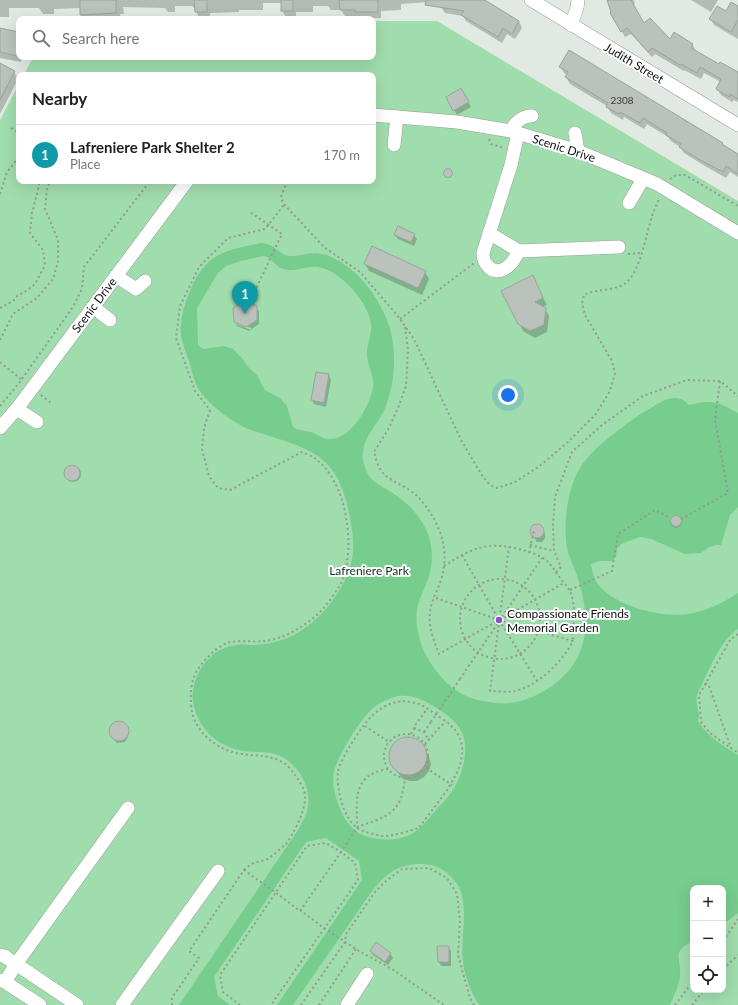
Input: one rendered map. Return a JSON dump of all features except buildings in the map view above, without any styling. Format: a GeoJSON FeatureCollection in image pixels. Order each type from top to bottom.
{"type":"FeatureCollection","features":[{"type":"Feature","properties":{"kind":"street","name":"Judith Street"},"geometry":{"type":"LineString","coordinates":[[531,0],[738,125]]}},
{"type":"Feature","properties":{"kind":"street"},"geometry":{"type":"LineString","coordinates":[[571,24],[577,8],[578,0]]}},
{"type":"Feature","properties":{"kind":"street","name":"Scenic Drive"},"geometry":{"type":"LineString","coordinates":[[376,115],[457,122],[515,132],[578,151],[657,184],[664,190],[738,233]]}},
{"type":"Feature","properties":{"kind":"street"},"geometry":{"type":"LineString","coordinates":[[519,251],[512,263],[505,269],[499,271],[493,270],[487,266],[483,260],[483,252],[511,165],[515,132],[513,126],[526,116],[532,116]]}},
{"type":"Feature","properties":{"kind":"street"},"geometry":{"type":"LineString","coordinates":[[394,145],[397,117]]}},
{"type":"Feature","properties":{"kind":"street"},"geometry":{"type":"LineString","coordinates":[[575,133],[578,151]]}},
{"type":"Feature","properties":{"kind":"street"},"geometry":{"type":"LineString","coordinates":[[629,202],[643,179]]}},
{"type":"Feature","properties":{"kind":"street","name":"Scenic Drive"},"geometry":{"type":"LineString","coordinates":[[0,428],[17,409],[185,184]]}},
{"type":"Feature","properties":{"kind":"street"},"geometry":{"type":"LineString","coordinates":[[489,233],[519,251],[622,250]]}},
{"type":"Feature","properties":{"kind":"street"},"geometry":{"type":"LineString","coordinates":[[116,276],[136,289],[145,281]]}},
{"type":"Feature","properties":{"kind":"street"},"geometry":{"type":"LineString","coordinates":[[93,307],[110,320]]}},
{"type":"Feature","properties":{"kind":"street"},"geometry":{"type":"LineString","coordinates":[[17,409],[38,422]]}},
{"type":"Feature","properties":{"kind":"street"},"geometry":{"type":"LineString","coordinates":[[40,1005],[3,981],[128,808]]}},
{"type":"Feature","properties":{"kind":"street"},"geometry":{"type":"LineString","coordinates":[[122,1005],[218,871]]}},
{"type":"Feature","properties":{"kind":"street"},"geometry":{"type":"LineString","coordinates":[[0,955],[4,956],[77,1005]]}},
{"type":"Feature","properties":{"kind":"street"},"geometry":{"type":"LineString","coordinates":[[347,1005],[367,974]]}},
{"type":"Feature","properties":{"kind":"path"},"geometry":{"type":"LineString","coordinates":[[11,128],[16,131]]}},
{"type":"Feature","properties":{"kind":"path"},"geometry":{"type":"LineString","coordinates":[[489,128],[488,135],[491,144],[507,149]]}},
{"type":"Feature","properties":{"kind":"path"},"geometry":{"type":"LineString","coordinates":[[0,194],[7,172],[16,161]]}},
{"type":"Feature","properties":{"kind":"path"},"geometry":{"type":"LineString","coordinates":[[286,184],[281,197],[283,204],[324,247],[360,272],[377,290],[405,326],[414,339],[460,440],[481,474],[490,485],[497,488],[515,482],[541,465],[595,415],[609,393],[615,374],[612,361],[585,315],[582,303],[584,296],[590,292],[614,288],[628,282],[636,269],[653,214],[671,177],[676,175],[685,175],[738,206]]}},
{"type":"Feature","properties":{"kind":"path"},"geometry":{"type":"LineString","coordinates":[[0,308],[6,306],[17,296],[35,284],[45,265],[43,250],[30,233],[30,224],[39,184]]}},
{"type":"Feature","properties":{"kind":"path"},"geometry":{"type":"LineString","coordinates":[[0,340],[13,314],[37,298],[53,279],[58,262],[58,240],[45,209],[49,184]]}},
{"type":"Feature","properties":{"kind":"path"},"geometry":{"type":"LineString","coordinates":[[0,406],[19,383],[73,307],[82,289],[84,267],[148,184]]}},
{"type":"Feature","properties":{"kind":"path"},"geometry":{"type":"LineString","coordinates":[[172,1005],[172,998],[199,958],[189,951],[244,870],[253,863],[269,858],[286,844],[301,816],[306,798],[298,780],[283,762],[263,756],[240,754],[231,751],[216,744],[201,731],[191,709],[191,686],[194,674],[208,656],[230,642],[272,640],[292,633],[319,613],[343,580],[348,560],[349,531],[338,489],[326,469],[316,459],[302,452],[230,490],[218,488],[209,476],[202,449],[204,428],[210,410],[195,391],[176,338],[180,306],[199,266],[228,238],[265,229],[284,205]]}},
{"type":"Feature","properties":{"kind":"path"},"geometry":{"type":"LineString","coordinates":[[250,212],[282,234],[250,301]]}},
{"type":"Feature","properties":{"kind":"path"},"geometry":{"type":"LineString","coordinates":[[622,250],[641,253]]}},
{"type":"Feature","properties":{"kind":"path"},"geometry":{"type":"LineString","coordinates":[[400,319],[477,260]]}},
{"type":"Feature","properties":{"kind":"path"},"geometry":{"type":"LineString","coordinates":[[405,326],[408,350],[406,386],[389,428],[374,452],[378,464],[384,474],[417,495],[430,512],[440,532],[445,551],[444,566],[440,582],[433,597],[430,613],[433,637],[439,654],[564,583]]}},
{"type":"Feature","properties":{"kind":"path"},"geometry":{"type":"LineString","coordinates":[[556,572],[561,567],[554,551],[553,526],[555,497],[572,452],[602,425],[643,396],[687,380],[720,381],[738,396]]}},
{"type":"Feature","properties":{"kind":"path"},"geometry":{"type":"LineString","coordinates":[[681,519],[728,493],[715,420],[720,381]]}},
{"type":"Feature","properties":{"kind":"path"},"geometry":{"type":"LineString","coordinates":[[570,591],[612,571],[618,534],[655,510],[670,518]]}},
{"type":"Feature","properties":{"kind":"path"},"geometry":{"type":"LineString","coordinates":[[529,553],[534,530]]}},
{"type":"Feature","properties":{"kind":"path"},"geometry":{"type":"LineString","coordinates":[[530,545],[554,551]]}},
{"type":"Feature","properties":{"kind":"path"},"geometry":{"type":"LineString","coordinates":[[444,566],[462,555],[480,548],[490,546],[509,547],[542,558],[568,586],[573,602],[573,641],[561,660],[537,681],[523,689],[514,691],[490,691],[509,547]]}},
{"type":"Feature","properties":{"kind":"path"},"geometry":{"type":"LineString","coordinates":[[462,555],[499,620],[537,681]]}},
{"type":"Feature","properties":{"kind":"path"},"geometry":{"type":"LineString","coordinates":[[424,732],[542,558]]}},
{"type":"Feature","properties":{"kind":"path"},"geometry":{"type":"LineString","coordinates":[[505,579],[523,586],[531,592],[538,606],[539,632],[536,639],[525,652],[507,658],[486,657],[478,653],[466,640],[462,631],[460,616],[462,608],[471,592],[479,584],[505,579]]}},
{"type":"Feature","properties":{"kind":"path"},"geometry":{"type":"LineString","coordinates":[[433,597],[499,620],[573,641]]}},
{"type":"Feature","properties":{"kind":"path"},"geometry":{"type":"LineString","coordinates":[[738,634],[730,640],[699,695],[701,722],[710,733],[738,753]]}},
{"type":"Feature","properties":{"kind":"path"},"geometry":{"type":"LineString","coordinates":[[705,683],[709,686],[732,749]]}},
{"type":"Feature","properties":{"kind":"path"},"geometry":{"type":"LineString","coordinates":[[403,701],[421,704],[427,709],[447,722],[456,731],[463,746],[460,766],[452,785],[419,828],[384,836],[368,832],[357,827],[347,816],[340,797],[338,771],[349,748],[373,715],[392,702],[403,701]]}},
{"type":"Feature","properties":{"kind":"path"},"geometry":{"type":"LineString","coordinates":[[411,734],[427,709]]}},
{"type":"Feature","properties":{"kind":"path"},"geometry":{"type":"LineString","coordinates":[[425,744],[438,729],[447,722]]}},
{"type":"Feature","properties":{"kind":"path"},"geometry":{"type":"LineString","coordinates":[[364,726],[389,742]]}},
{"type":"Feature","properties":{"kind":"path"},"geometry":{"type":"LineString","coordinates":[[414,728],[424,732],[428,741]]}},
{"type":"Feature","properties":{"kind":"path"},"geometry":{"type":"LineString","coordinates":[[411,734],[416,736],[425,744],[429,756],[426,768],[417,776],[405,779],[398,778],[388,769],[385,763],[385,748],[389,742],[398,735],[411,734]]}},
{"type":"Feature","properties":{"kind":"path"},"geometry":{"type":"LineString","coordinates":[[426,768],[452,785]]}},
{"type":"Feature","properties":{"kind":"path"},"geometry":{"type":"LineString","coordinates":[[300,910],[357,827],[357,794],[364,779],[376,771],[388,769]]}},
{"type":"Feature","properties":{"kind":"path"},"geometry":{"type":"LineString","coordinates":[[357,827],[383,818],[394,811],[401,798],[405,779]]}},
{"type":"Feature","properties":{"kind":"path"},"geometry":{"type":"LineString","coordinates":[[240,1005],[223,992],[220,976],[307,846],[326,843],[355,863],[358,880],[271,1005]]}},
{"type":"Feature","properties":{"kind":"path"},"geometry":{"type":"LineString","coordinates":[[301,1005],[345,942],[346,934],[375,892],[386,881],[402,869],[429,868],[447,878],[457,894],[460,921],[458,955],[470,998],[474,1005]]}},
{"type":"Feature","properties":{"kind":"path"},"geometry":{"type":"LineString","coordinates":[[244,870],[325,929],[356,949],[392,969],[444,1005]]}},
{"type":"Feature","properties":{"kind":"path"},"geometry":{"type":"LineString","coordinates":[[726,937],[738,920]]}},
{"type":"Feature","properties":{"kind":"path"},"geometry":{"type":"LineString","coordinates":[[319,1005],[356,949]]}},
{"type":"Feature","properties":{"kind":"path"},"geometry":{"type":"LineString","coordinates":[[726,966],[738,955]]}},
{"type":"Feature","properties":{"kind":"path"},"geometry":{"type":"LineString","coordinates":[[675,1005],[690,985]]}},
{"type":"Feature","properties":{"kind":"path"},"geometry":{"type":"LineString","coordinates":[[692,1005],[702,993]]}},
{"type":"Feature","properties":{"kind":"green space","name":"Lafreniere Park"},"geometry":{"type":"Polygon","coordinates":[[[376,21],[437,21],[738,201],[738,1005],[0,1005],[0,120],[16,90],[16,184],[376,184],[376,72],[26,72],[32,60],[376,60],[376,21]]]}},
{"type":"Feature","properties":{"kind":"shaded area"},"geometry":{"type":"Polygon","coordinates":[[[261,243],[270,245],[289,256],[310,253],[326,255],[347,266],[356,274],[372,292],[384,312],[393,340],[393,379],[385,409],[368,436],[364,447],[363,459],[365,468],[377,484],[395,494],[410,507],[418,516],[427,531],[431,547],[432,563],[430,574],[417,609],[417,627],[420,639],[426,655],[439,675],[457,691],[477,700],[497,703],[512,703],[533,697],[552,686],[564,676],[574,664],[580,652],[584,639],[585,611],[579,582],[566,544],[566,517],[573,483],[585,460],[609,437],[638,416],[666,400],[675,398],[680,399],[689,405],[704,402],[715,403],[725,406],[738,413],[738,507],[730,515],[721,545],[709,547],[701,553],[685,554],[651,539],[640,537],[621,544],[617,549],[616,556],[613,561],[600,561],[591,564],[595,579],[603,590],[625,603],[651,612],[677,615],[695,613],[714,606],[738,593],[738,629],[727,639],[718,653],[697,694],[697,703],[699,715],[698,721],[716,740],[738,755],[738,913],[726,922],[726,885],[690,885],[690,943],[679,952],[680,975],[676,991],[670,1005],[479,1005],[473,995],[464,968],[462,953],[464,914],[462,895],[459,887],[449,875],[437,867],[426,864],[413,864],[393,871],[372,891],[293,1005],[277,1005],[362,880],[359,861],[326,838],[306,842],[214,977],[218,996],[230,1005],[179,1005],[298,830],[308,806],[307,790],[300,774],[283,757],[275,754],[244,751],[231,748],[215,739],[203,727],[195,711],[193,702],[193,692],[198,674],[210,657],[227,647],[277,642],[297,633],[309,625],[330,604],[339,592],[351,565],[353,552],[352,530],[345,496],[338,479],[327,464],[320,457],[301,447],[251,430],[230,419],[215,408],[203,396],[194,380],[182,342],[181,326],[186,300],[194,282],[207,263],[224,252],[261,243]],[[263,256],[241,261],[226,266],[218,273],[197,308],[198,344],[203,349],[224,346],[233,349],[257,375],[265,390],[280,398],[287,406],[293,427],[326,439],[337,438],[352,428],[364,412],[371,395],[373,379],[367,357],[371,328],[369,316],[365,307],[352,289],[344,281],[327,269],[309,267],[287,270],[278,266],[267,257],[263,256]],[[398,696],[379,704],[372,709],[354,732],[336,765],[333,783],[338,804],[346,821],[352,828],[364,836],[388,840],[402,838],[419,829],[453,790],[462,770],[465,744],[464,737],[457,724],[428,703],[410,696],[398,696]]]}},
{"type":"Feature","properties":{"kind":"place","name":"Lafreniere Park Shelter 2"},"geometry":{"type":"Point","coordinates":[245,314]}},
{"type":"Feature","properties":{"kind":"place","name":"Compassionate Friends Memorial Garden"},"geometry":{"type":"Point","coordinates":[499,620]}}]}
